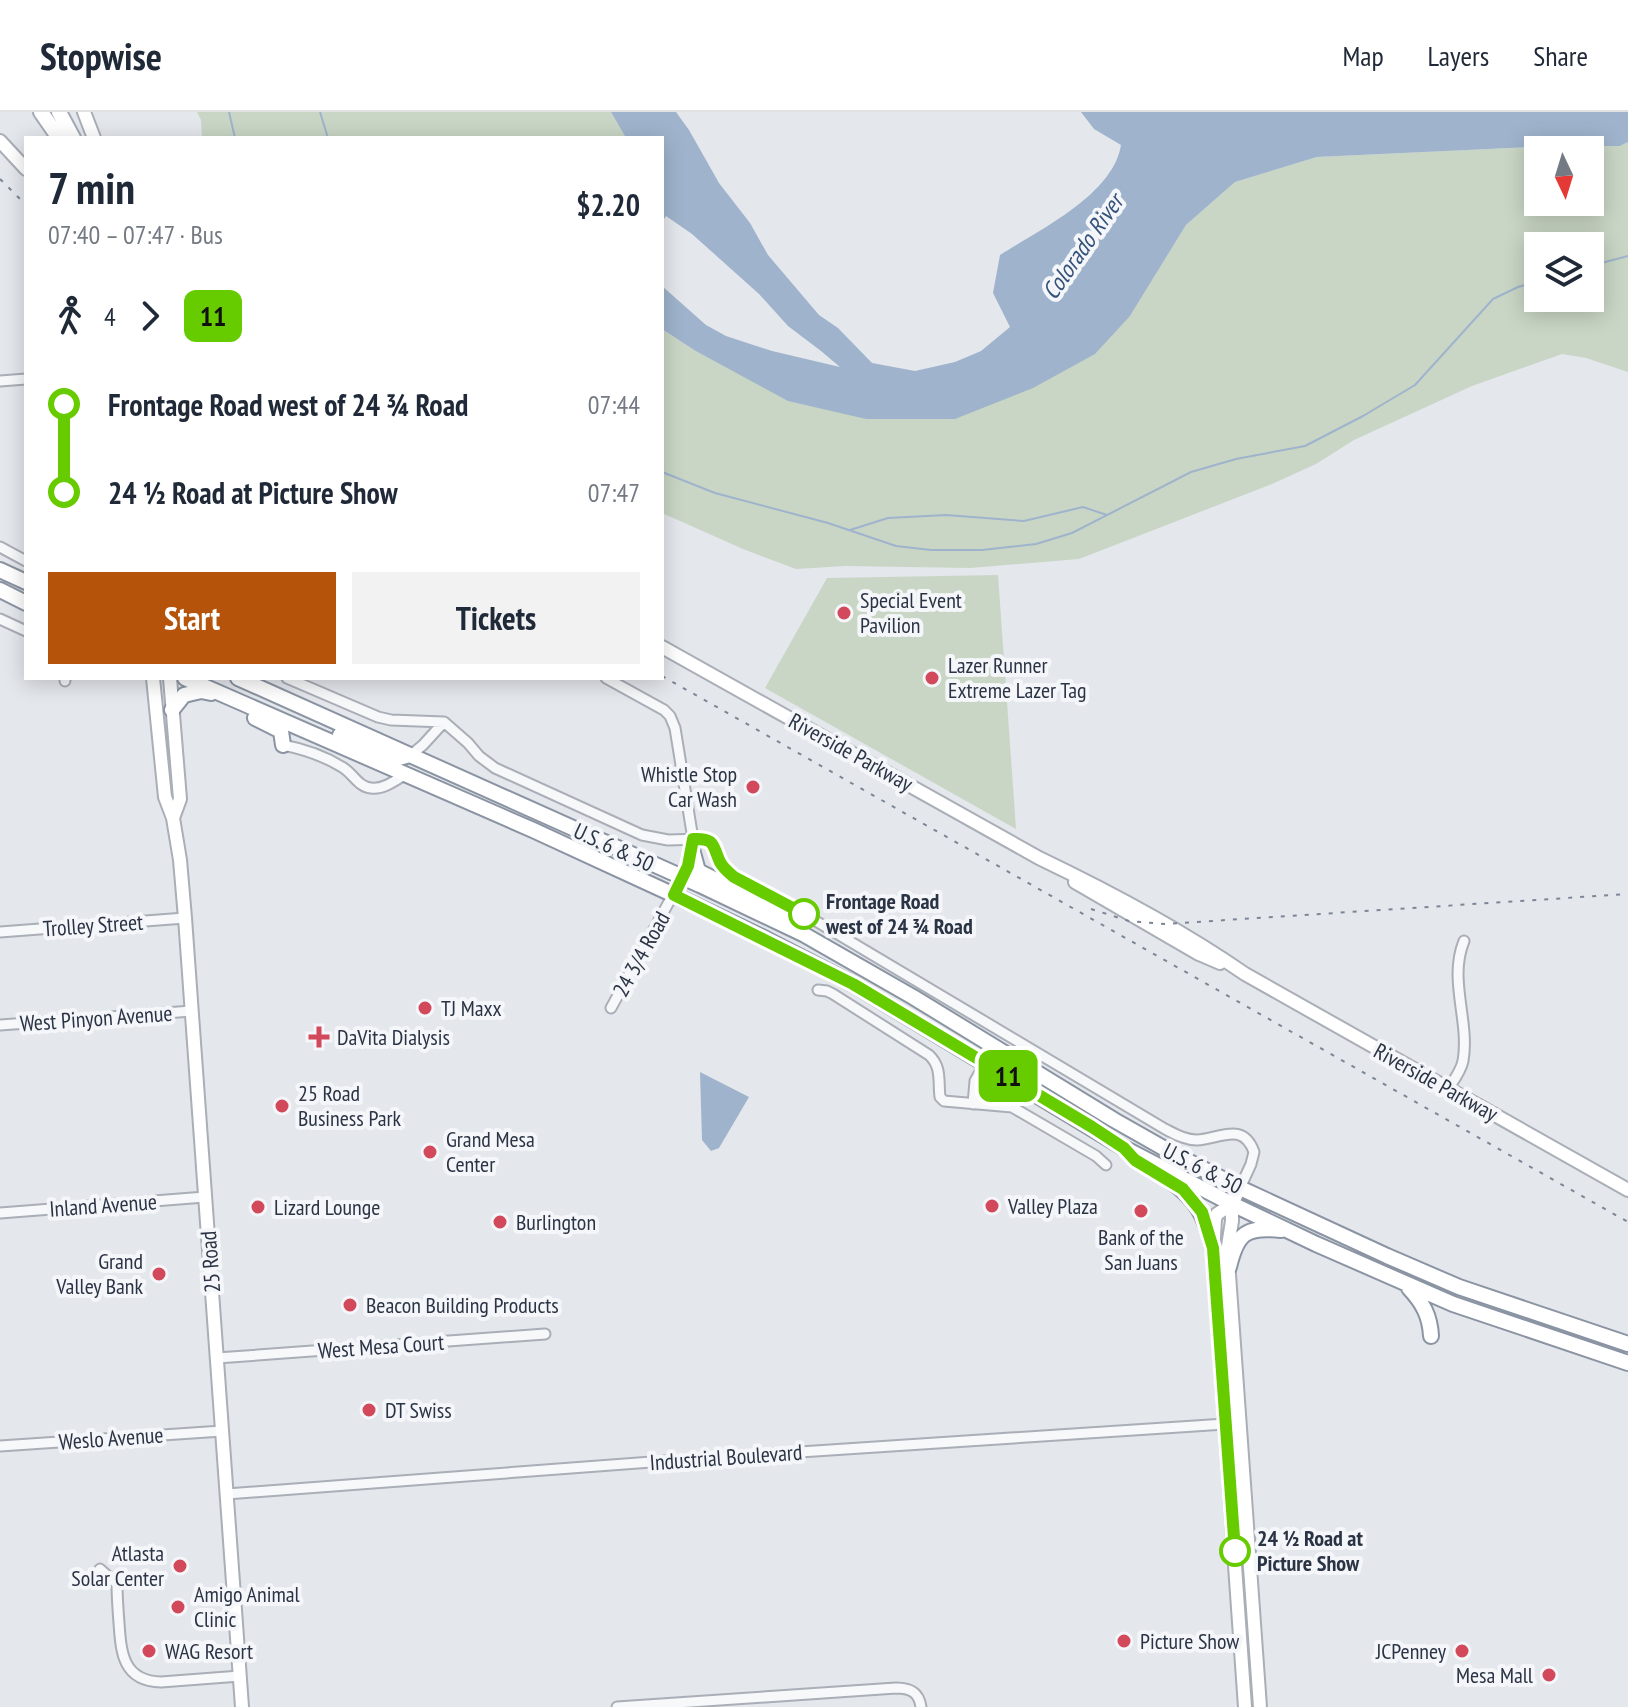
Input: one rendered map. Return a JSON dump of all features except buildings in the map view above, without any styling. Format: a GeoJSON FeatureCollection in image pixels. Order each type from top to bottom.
{"type":"FeatureCollection","features":[{"type":"Feature","properties":{"kind":"main road"},"geometry":{"type":"LineString","coordinates":[[41,112],[58,136]]}},
{"type":"Feature","properties":{"kind":"main road"},"geometry":{"type":"LineString","coordinates":[[59,112],[72,136]]}},
{"type":"Feature","properties":{"kind":"main road"},"geometry":{"type":"LineString","coordinates":[[84,112],[93,136]]}},
{"type":"Feature","properties":{"kind":"main road"},"geometry":{"type":"LineString","coordinates":[[0,141],[24,167]]}},
{"type":"Feature","properties":{"kind":"main road"},"geometry":{"type":"LineString","coordinates":[[0,570],[24,583]]}},
{"type":"Feature","properties":{"kind":"main road"},"geometry":{"type":"LineString","coordinates":[[0,578],[24,584]]}},
{"type":"Feature","properties":{"kind":"main road"},"geometry":{"type":"LineString","coordinates":[[0,590],[24,602]]}},
{"type":"Feature","properties":{"kind":"main road","name":"Riverside Parkway"},"geometry":{"type":"LineString","coordinates":[[664,648],[1039,858],[1096,885],[1204,945],[1245,974],[1628,1190]]}},
{"type":"Feature","properties":{"kind":"main road","name":"25 Road"},"geometry":{"type":"LineString","coordinates":[[153,680],[165,797],[173,818],[180,860],[242,1707]]}},
{"type":"Feature","properties":{"kind":"main road","name":"25 Road"},"geometry":{"type":"LineString","coordinates":[[170,680],[180,799],[173,818]]}},
{"type":"Feature","properties":{"kind":"main road","name":"U.S. 6 & 50"},"geometry":{"type":"LineString","coordinates":[[190,680],[406,774],[853,984],[1124,1148],[1288,1231],[1453,1304],[1628,1363]]}},
{"type":"Feature","properties":{"kind":"main road","name":"U.S. 6 & 50"},"geometry":{"type":"LineString","coordinates":[[242,680],[803,934],[1114,1120],[1240,1188],[1459,1287],[1628,1344]]}},
{"type":"Feature","properties":{"kind":"main road"},"geometry":{"type":"LineString","coordinates":[[172,710],[180,698],[190,692],[229,697],[246,714],[281,731],[283,745]]}},
{"type":"Feature","properties":{"kind":"main road"},"geometry":{"type":"LineString","coordinates":[[288,723],[325,729],[395,759],[411,755]]}},
{"type":"Feature","properties":{"kind":"main road"},"geometry":{"type":"LineString","coordinates":[[406,774],[419,771],[435,775],[508,808],[554,819]]}},
{"type":"Feature","properties":{"kind":"main road"},"geometry":{"type":"LineString","coordinates":[[693,844],[698,871],[803,924],[829,949]]}},
{"type":"Feature","properties":{"kind":"main road"},"geometry":{"type":"LineString","coordinates":[[673,898],[680,892],[692,892],[800,943],[829,949]]}},
{"type":"Feature","properties":{"kind":"main road"},"geometry":{"type":"LineString","coordinates":[[985,1063],[998,1060],[1087,1112],[1114,1120]]}},
{"type":"Feature","properties":{"kind":"main road"},"geometry":{"type":"LineString","coordinates":[[1124,1148],[1135,1160],[1183,1189],[1202,1212],[1213,1248]]}},
{"type":"Feature","properties":{"kind":"main road"},"geometry":{"type":"LineString","coordinates":[[1240,1188],[1232,1204],[1228,1246],[1260,1707]]}},
{"type":"Feature","properties":{"kind":"main road"},"geometry":{"type":"LineString","coordinates":[[1232,1204],[1217,1214],[1213,1248],[1245,1707]]}},
{"type":"Feature","properties":{"kind":"main road"},"geometry":{"type":"LineString","coordinates":[[1229,1267],[1235,1243],[1245,1234],[1262,1229],[1288,1231]]}},
{"type":"Feature","properties":{"kind":"main road"},"geometry":{"type":"LineString","coordinates":[[1395,1279],[1409,1288],[1424,1307],[1431,1325],[1431,1336]]}},
{"type":"Feature","properties":{"kind":"main road"},"geometry":{"type":"LineString","coordinates":[[1606,1356],[1628,1371]]}},
{"type":"Feature","properties":{"kind":"main road"},"geometry":{"type":"LineString","coordinates":[[1222,1373],[1233,1419],[1241,1427]]}},
{"type":"Feature","properties":{"kind":"main road"},"geometry":{"type":"LineString","coordinates":[[1225,1424],[1235,1437],[1244,1483]]}},
{"type":"Feature","properties":{"kind":"street"},"geometry":{"type":"LineString","coordinates":[[0,381],[24,379]]}},
{"type":"Feature","properties":{"kind":"street"},"geometry":{"type":"LineString","coordinates":[[0,547],[24,560]]}},
{"type":"Feature","properties":{"kind":"street"},"geometry":{"type":"LineString","coordinates":[[0,619],[24,630]]}},
{"type":"Feature","properties":{"kind":"street"},"geometry":{"type":"LineString","coordinates":[[292,680],[378,717],[444,722],[495,768],[642,835],[693,844],[711,841],[725,870],[734,877],[804,914],[1165,1129],[1189,1139],[1227,1133],[1247,1140],[1254,1152],[1240,1188]]}},
{"type":"Feature","properties":{"kind":"street","name":"24 3/4 Road"},"geometry":{"type":"LineString","coordinates":[[610,680],[670,716],[675,728],[693,844],[673,898],[611,1008]]}},
{"type":"Feature","properties":{"kind":"street"},"geometry":{"type":"LineString","coordinates":[[411,755],[444,722]]}},
{"type":"Feature","properties":{"kind":"street"},"geometry":{"type":"LineString","coordinates":[[283,745],[304,749],[341,766],[362,786],[375,789],[406,774]]}},
{"type":"Feature","properties":{"kind":"street","name":"Trolley Street"},"geometry":{"type":"LineString","coordinates":[[0,932],[185,918]]}},
{"type":"Feature","properties":{"kind":"street"},"geometry":{"type":"LineString","coordinates":[[1448,1089],[1462,1063],[1464,1049],[1458,959],[1464,941]]}},
{"type":"Feature","properties":{"kind":"street"},"geometry":{"type":"LineString","coordinates":[[818,990],[833,994],[929,1055],[937,1065],[941,1100],[1012,1107],[1096,1156],[1106,1165]]}},
{"type":"Feature","properties":{"kind":"street","name":"West Pinyon Avenue"},"geometry":{"type":"LineString","coordinates":[[0,1025],[192,1011]]}},
{"type":"Feature","properties":{"kind":"street"},"geometry":{"type":"LineString","coordinates":[[973,1104],[975,1081],[985,1063]]}},
{"type":"Feature","properties":{"kind":"street","name":"Inland Avenue"},"geometry":{"type":"LineString","coordinates":[[0,1213],[205,1197]]}},
{"type":"Feature","properties":{"kind":"street","name":"West Mesa Court"},"geometry":{"type":"LineString","coordinates":[[217,1358],[545,1334]]}},
{"type":"Feature","properties":{"kind":"street","name":"Industrial Boulevard"},"geometry":{"type":"LineString","coordinates":[[227,1494],[1225,1424]]}},
{"type":"Feature","properties":{"kind":"street","name":"Weslo Avenue"},"geometry":{"type":"LineString","coordinates":[[0,1446],[222,1431]]}},
{"type":"Feature","properties":{"kind":"street"},"geometry":{"type":"LineString","coordinates":[[100,1569],[117,1584],[121,1649],[134,1673],[161,1682],[240,1676]]}},
{"type":"Feature","properties":{"kind":"street"},"geometry":{"type":"LineString","coordinates":[[617,1707],[896,1688],[912,1690],[918,1695],[921,1707]]}},
{"type":"Feature","properties":{"kind":"green space"},"geometry":{"type":"Polygon","coordinates":[[[197,112],[611,112],[625,136],[202,136],[197,112]]]}},
{"type":"Feature","properties":{"kind":"green space"},"geometry":{"type":"Polygon","coordinates":[[[1628,142],[1628,372],[1586,358],[1562,354],[1472,386],[1354,440],[1316,464],[1272,484],[1079,559],[970,568],[845,566],[796,569],[664,514],[664,330],[694,350],[866,419],[1130,316],[1186,225],[1235,182],[1317,157],[1524,147],[1524,216],[1604,216],[1604,146],[1620,146],[1628,142]]]}},
{"type":"Feature","properties":{"kind":"green space"},"geometry":{"type":"Polygon","coordinates":[[[998,575],[1016,829],[765,688],[827,578],[998,575]]]}},
{"type":"Feature","properties":{"kind":"water","name":"Colorado River"},"geometry":{"type":"Polygon","coordinates":[[[611,112],[676,112],[768,255],[819,315],[838,328],[872,363],[915,371],[955,362],[981,351],[1010,327],[993,293],[1000,255],[1089,195],[1115,163],[1121,145],[1094,129],[1081,112],[1628,112],[1628,142],[1620,146],[1604,146],[1604,136],[1524,136],[1524,147],[1317,157],[1235,182],[1186,225],[1130,316],[1095,354],[1033,388],[955,419],[866,419],[788,401],[664,330],[664,288],[706,325],[726,336],[772,351],[840,367],[788,326],[759,294],[692,234],[666,216],[664,219],[664,136],[625,136],[611,112]]]}},
{"type":"Feature","properties":{"kind":"water"},"geometry":{"type":"Polygon","coordinates":[[[700,1072],[749,1097],[719,1148],[711,1151],[702,1140],[700,1072]]]}},
{"type":"Feature","properties":{"kind":"waterway"},"geometry":{"type":"LineString","coordinates":[[229,112],[235,136]]}},
{"type":"Feature","properties":{"kind":"waterway"},"geometry":{"type":"LineString","coordinates":[[320,112],[327,136]]}},
{"type":"Feature","properties":{"kind":"waterway"},"geometry":{"type":"LineString","coordinates":[[1604,262],[1628,256]]}},
{"type":"Feature","properties":{"kind":"waterway"},"geometry":{"type":"LineString","coordinates":[[664,473],[715,493],[828,523],[896,546],[982,550],[1036,544],[1072,533],[1191,472],[1236,459],[1305,446],[1363,416],[1415,385],[1493,299],[1524,285]]}},
{"type":"Feature","properties":{"kind":"waterway"},"geometry":{"type":"LineString","coordinates":[[850,530],[888,518],[946,515],[1024,521],[1083,507],[1107,515]]}},
{"type":"Feature","properties":{"kind":"railway"},"geometry":{"type":"LineString","coordinates":[[0,179],[24,203]]}},
{"type":"Feature","properties":{"kind":"railway"},"geometry":{"type":"LineString","coordinates":[[664,677],[1628,1222]]}},
{"type":"Feature","properties":{"kind":"railway"},"geometry":{"type":"LineString","coordinates":[[1091,909],[1129,921],[1165,924],[1628,894]]}},
{"type":"Feature","properties":{"kind":"bus line","name":"11"},"geometry":{"type":"LineString","coordinates":[[804,914],[734,877],[725,870],[711,841],[693,839],[688,866],[674,895],[853,984],[1092,1127],[1124,1148],[1135,1160],[1183,1189],[1202,1212],[1213,1248],[1235,1551]]}},
{"type":"Feature","properties":{"kind":"place","name":"Special Event Pavilion"},"geometry":{"type":"Point","coordinates":[844,613]}},
{"type":"Feature","properties":{"kind":"place","name":"Lazer Runner Extreme Lazer Tag"},"geometry":{"type":"Point","coordinates":[932,678]}},
{"type":"Feature","properties":{"kind":"place","name":"Whistle Stop Car Wash"},"geometry":{"type":"Point","coordinates":[753,787]}},
{"type":"Feature","properties":{"kind":"place","name":"Frontage Road west of 24 ¾ Road"},"geometry":{"type":"Point","coordinates":[804,914]}},
{"type":"Feature","properties":{"kind":"place","name":"TJ Maxx"},"geometry":{"type":"Point","coordinates":[425,1008]}},
{"type":"Feature","properties":{"kind":"place","name":"DaVita Dialysis"},"geometry":{"type":"Point","coordinates":[319,1037]}},
{"type":"Feature","properties":{"kind":"place","name":"25 Road Business Park"},"geometry":{"type":"Point","coordinates":[282,1106]}},
{"type":"Feature","properties":{"kind":"place","name":"Grand Mesa Center"},"geometry":{"type":"Point","coordinates":[430,1152]}},
{"type":"Feature","properties":{"kind":"place","name":"Valley Plaza"},"geometry":{"type":"Point","coordinates":[992,1206]}},
{"type":"Feature","properties":{"kind":"place","name":"Lizard Lounge"},"geometry":{"type":"Point","coordinates":[258,1207]}},
{"type":"Feature","properties":{"kind":"place","name":"Bank of the San Juans"},"geometry":{"type":"Point","coordinates":[1141,1211]}},
{"type":"Feature","properties":{"kind":"place","name":"Burlington"},"geometry":{"type":"Point","coordinates":[500,1222]}},
{"type":"Feature","properties":{"kind":"place","name":"Grand Valley Bank"},"geometry":{"type":"Point","coordinates":[159,1274]}},
{"type":"Feature","properties":{"kind":"place","name":"Beacon Building Products"},"geometry":{"type":"Point","coordinates":[350,1305]}},
{"type":"Feature","properties":{"kind":"place","name":"DT Swiss"},"geometry":{"type":"Point","coordinates":[369,1410]}},
{"type":"Feature","properties":{"kind":"place","name":"24 ½ Road at Picture Show"},"geometry":{"type":"Point","coordinates":[1235,1551]}},
{"type":"Feature","properties":{"kind":"place","name":"Atlasta Solar Center"},"geometry":{"type":"Point","coordinates":[180,1566]}},
{"type":"Feature","properties":{"kind":"place","name":"Amigo Animal Clinic"},"geometry":{"type":"Point","coordinates":[178,1607]}},
{"type":"Feature","properties":{"kind":"place","name":"Picture Show"},"geometry":{"type":"Point","coordinates":[1124,1641]}},
{"type":"Feature","properties":{"kind":"place","name":"WAG Resort"},"geometry":{"type":"Point","coordinates":[149,1651]}},
{"type":"Feature","properties":{"kind":"place","name":"JCPenney"},"geometry":{"type":"Point","coordinates":[1462,1651]}},
{"type":"Feature","properties":{"kind":"place","name":"Mesa Mall"},"geometry":{"type":"Point","coordinates":[1549,1675]}}]}
